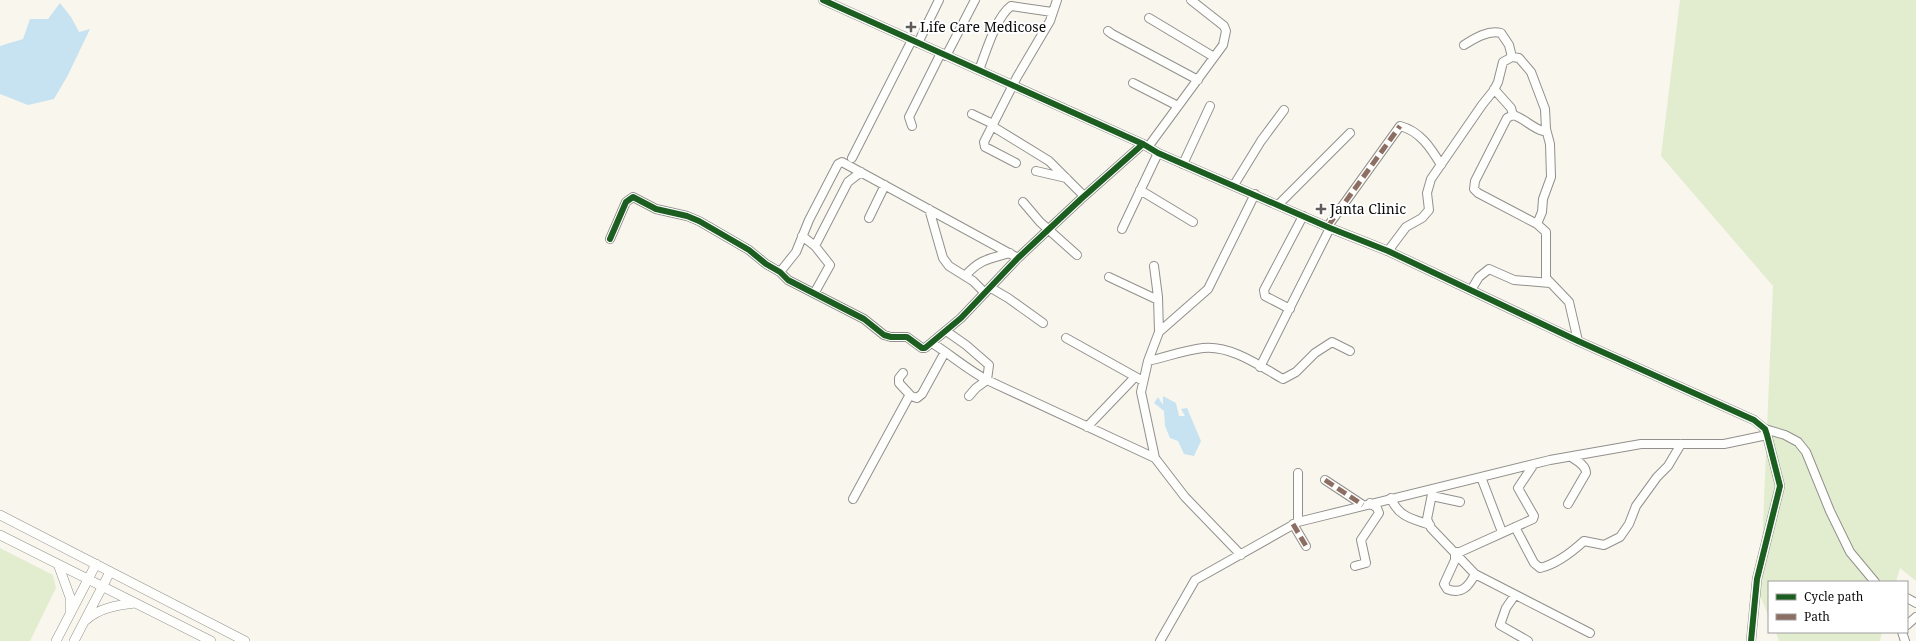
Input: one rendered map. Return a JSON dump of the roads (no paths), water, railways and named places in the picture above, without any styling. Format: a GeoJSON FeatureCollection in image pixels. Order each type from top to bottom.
{"type":"FeatureCollection","features":[{"type":"Feature","properties":{"kind":"street"},"geometry":{"type":"LineString","coordinates":[[823,0],[1146,146],[1158,153],[1329,227],[1388,250],[1578,341],[1754,420],[1766,432],[1780,486],[1757,579],[1751,641]]}},
{"type":"Feature","properties":{"kind":"street"},"geometry":{"type":"LineString","coordinates":[[852,158],[939,0]]}},
{"type":"Feature","properties":{"kind":"street"},"geometry":{"type":"LineString","coordinates":[[912,126],[909,117],[975,0]]}},
{"type":"Feature","properties":{"kind":"street"},"geometry":{"type":"LineString","coordinates":[[1016,162],[985,147],[984,142],[1013,86],[1045,31],[1057,0]]}},
{"type":"Feature","properties":{"kind":"street"},"geometry":{"type":"LineString","coordinates":[[610,239],[626,202],[633,197],[656,209],[687,216],[699,221],[749,250],[766,264],[780,272],[788,280],[815,292],[864,318],[884,335],[891,337],[907,337],[922,348],[928,347],[988,291],[1018,258],[1084,196],[1146,146],[1198,80],[1223,45],[1226,31],[1224,26],[1214,17],[1191,0]]}},
{"type":"Feature","properties":{"kind":"street"},"geometry":{"type":"LineString","coordinates":[[979,70],[1001,17],[1006,9],[1011,6],[1052,12]]}},
{"type":"Feature","properties":{"kind":"street"},"geometry":{"type":"LineString","coordinates":[[1149,18],[1214,56]]}},
{"type":"Feature","properties":{"kind":"street"},"geometry":{"type":"LineString","coordinates":[[1108,31],[1198,80]]}},
{"type":"Feature","properties":{"kind":"street"},"geometry":{"type":"LineString","coordinates":[[1464,45],[1480,36],[1492,33],[1501,33],[1509,45],[1512,57]]}},
{"type":"Feature","properties":{"kind":"street"},"geometry":{"type":"LineString","coordinates":[[1388,250],[1406,227],[1422,218],[1429,210],[1429,186],[1441,165],[1494,89],[1503,62],[1512,57],[1519,58],[1531,72],[1545,110],[1546,129],[1550,144],[1551,177],[1543,199],[1542,212],[1537,224]]}},
{"type":"Feature","properties":{"kind":"street"},"geometry":{"type":"LineString","coordinates":[[1133,83],[1178,106]]}},
{"type":"Feature","properties":{"kind":"street"},"geometry":{"type":"LineString","coordinates":[[1494,89],[1511,108],[1513,115]]}},
{"type":"Feature","properties":{"kind":"street"},"geometry":{"type":"LineString","coordinates":[[1183,164],[1210,106]]}},
{"type":"Feature","properties":{"kind":"street"},"geometry":{"type":"LineString","coordinates":[[1234,185],[1261,141],[1284,110]]}},
{"type":"Feature","properties":{"kind":"street"},"geometry":{"type":"LineString","coordinates":[[972,114],[1049,161],[1084,196]]}},
{"type":"Feature","properties":{"kind":"street"},"geometry":{"type":"LineString","coordinates":[[1546,129],[1543,131],[1538,130],[1519,116],[1513,115],[1507,118],[1475,181],[1474,188],[1478,193],[1537,224],[1546,232],[1545,272],[1550,283],[1570,302],[1578,341]]}},
{"type":"Feature","properties":{"kind":"street"},"geometry":{"type":"LineString","coordinates":[[1260,366],[1290,309],[1329,227],[1400,126],[1408,128],[1425,141],[1441,165]]}},
{"type":"Feature","properties":{"kind":"street"},"geometry":{"type":"LineString","coordinates":[[1278,205],[1350,133]]}},
{"type":"Feature","properties":{"kind":"street"},"geometry":{"type":"LineString","coordinates":[[1122,230],[1158,153]]}},
{"type":"Feature","properties":{"kind":"street"},"geometry":{"type":"LineString","coordinates":[[780,272],[793,256],[808,220],[838,164],[842,162],[1018,258]]}},
{"type":"Feature","properties":{"kind":"street"},"geometry":{"type":"LineString","coordinates":[[1036,171],[1066,178]]}},
{"type":"Feature","properties":{"kind":"street"},"geometry":{"type":"LineString","coordinates":[[816,246],[848,182],[861,172]]}},
{"type":"Feature","properties":{"kind":"street"},"geometry":{"type":"LineString","coordinates":[[869,218],[885,185]]}},
{"type":"Feature","properties":{"kind":"street"},"geometry":{"type":"LineString","coordinates":[[1140,190],[1193,222]]}},
{"type":"Feature","properties":{"kind":"street"},"geometry":{"type":"LineString","coordinates":[[1159,332],[1208,289],[1255,194]]}},
{"type":"Feature","properties":{"kind":"street"},"geometry":{"type":"LineString","coordinates":[[1022,202],[1048,230],[1077,254]]}},
{"type":"Feature","properties":{"kind":"street"},"geometry":{"type":"LineString","coordinates":[[929,209],[943,258],[948,266],[988,291],[1008,298],[1043,323]]}},
{"type":"Feature","properties":{"kind":"street"},"geometry":{"type":"LineString","coordinates":[[1290,309],[1266,296],[1264,290],[1303,216]]}},
{"type":"Feature","properties":{"kind":"street"},"geometry":{"type":"LineString","coordinates":[[802,236],[816,246],[830,265],[815,292]]}},
{"type":"Feature","properties":{"kind":"street"},"geometry":{"type":"LineString","coordinates":[[965,276],[977,263],[986,258],[1010,253]]}},
{"type":"Feature","properties":{"kind":"street"},"geometry":{"type":"LineString","coordinates":[[1154,266],[1158,300],[1159,332],[1148,361],[1142,381],[1141,392],[1155,458],[1185,497],[1241,555]]}},
{"type":"Feature","properties":{"kind":"street"},"geometry":{"type":"LineString","coordinates":[[1471,290],[1479,277],[1489,269],[1514,280],[1550,283]]}},
{"type":"Feature","properties":{"kind":"street"},"geometry":{"type":"LineString","coordinates":[[1109,277],[1158,300]]}},
{"type":"Feature","properties":{"kind":"street"},"geometry":{"type":"LineString","coordinates":[[946,331],[966,345],[989,365],[987,380],[976,388],[969,396]]}},
{"type":"Feature","properties":{"kind":"street"},"geometry":{"type":"LineString","coordinates":[[1066,338],[1142,381]]}},
{"type":"Feature","properties":{"kind":"street"},"geometry":{"type":"LineString","coordinates":[[1148,361],[1203,348],[1220,350],[1244,358],[1283,379],[1296,372],[1315,353],[1332,342],[1350,351]]}},
{"type":"Feature","properties":{"kind":"street"},"geometry":{"type":"LineString","coordinates":[[932,343],[965,365],[971,371],[987,380],[1155,458]]}},
{"type":"Feature","properties":{"kind":"street"},"geometry":{"type":"LineString","coordinates":[[903,373],[899,378],[899,383],[911,396],[918,398],[922,394],[945,352]]}},
{"type":"Feature","properties":{"kind":"street"},"geometry":{"type":"LineString","coordinates":[[1087,427],[1135,377]]}},
{"type":"Feature","properties":{"kind":"street"},"geometry":{"type":"LineString","coordinates":[[853,499],[903,407],[911,396]]}},
{"type":"Feature","properties":{"kind":"street"},"geometry":{"type":"LineString","coordinates":[[1160,641],[1195,580],[1295,523],[1390,498],[1433,493],[1481,477],[1534,464],[1641,444],[1728,444],[1766,432],[1785,435],[1798,442],[1806,452],[1830,511],[1850,552],[1874,581]]}},
{"type":"Feature","properties":{"kind":"street"},"geometry":{"type":"LineString","coordinates":[[1515,527],[1534,563],[1540,568],[1574,552],[1584,541],[1607,544],[1620,537],[1629,524],[1636,506],[1657,477],[1668,466],[1681,444]]}},
{"type":"Feature","properties":{"kind":"street"},"geometry":{"type":"LineString","coordinates":[[1568,504],[1586,473],[1584,466],[1571,457]]}},
{"type":"Feature","properties":{"kind":"street"},"geometry":{"type":"LineString","coordinates":[[1455,552],[1533,518],[1534,516],[1518,488],[1534,464]]}},
{"type":"Feature","properties":{"kind":"street"},"geometry":{"type":"LineString","coordinates":[[1298,473],[1295,523],[1306,546]]}},
{"type":"Feature","properties":{"kind":"street"},"geometry":{"type":"LineString","coordinates":[[1481,477],[1502,532]]}},
{"type":"Feature","properties":{"kind":"street"},"geometry":{"type":"LineString","coordinates":[[1325,480],[1366,504],[1377,508],[1379,513],[1361,540],[1366,563],[1355,566]]}},
{"type":"Feature","properties":{"kind":"street"},"geometry":{"type":"LineString","coordinates":[[1433,493],[1460,502]]}},
{"type":"Feature","properties":{"kind":"street"},"geometry":{"type":"LineString","coordinates":[[1433,493],[1427,519],[1430,525],[1475,574],[1590,633]]}},
{"type":"Feature","properties":{"kind":"street"},"geometry":{"type":"LineString","coordinates":[[1390,498],[1395,509],[1408,517],[1430,525]]}},
{"type":"Feature","properties":{"kind":"street"},"geometry":{"type":"LineString","coordinates":[[0,515],[245,641]]}},
{"type":"Feature","properties":{"kind":"street"},"geometry":{"type":"LineString","coordinates":[[0,534],[135,604],[211,641]]}},
{"type":"Feature","properties":{"kind":"street"},"geometry":{"type":"LineString","coordinates":[[1455,552],[1455,560],[1444,584],[1447,589],[1452,592],[1459,592],[1466,588],[1475,574]]}},
{"type":"Feature","properties":{"kind":"street"},"geometry":{"type":"LineString","coordinates":[[58,564],[70,597],[70,615]]}},
{"type":"Feature","properties":{"kind":"street"},"geometry":{"type":"LineString","coordinates":[[56,641],[96,564]]}},
{"type":"Feature","properties":{"kind":"street"},"geometry":{"type":"LineString","coordinates":[[74,641],[110,572]]}},
{"type":"Feature","properties":{"kind":"street"},"geometry":{"type":"LineString","coordinates":[[1515,595],[1506,608],[1500,625],[1528,641]]}},
{"type":"Feature","properties":{"kind":"street"},"geometry":{"type":"LineString","coordinates":[[84,622],[101,611],[117,606],[135,604]]}},
{"type":"Feature","properties":{"kind":"street"},"geometry":{"type":"LineString","coordinates":[[1908,624],[1916,617]]}},
{"type":"Feature","properties":{"kind":"water"},"geometry":{"type":"Polygon","coordinates":[[[60,3],[71,17],[79,32],[90,29],[68,75],[54,99],[28,105],[0,94],[0,46],[23,39],[30,19],[48,19],[60,3]]]}},
{"type":"Feature","properties":{"kind":"water"},"geometry":{"type":"Polygon","coordinates":[[[1163,396],[1176,403],[1179,416],[1185,416],[1181,409],[1187,408],[1201,441],[1194,456],[1184,454],[1178,441],[1170,438],[1165,426],[1164,411],[1154,403],[1158,397],[1163,405],[1163,396]]]}},
{"type":"Feature","properties":{"kind":"place","name":"Life Care Medicose"},"geometry":{"type":"Point","coordinates":[911,27]}},
{"type":"Feature","properties":{"kind":"place","name":"Janta Clinic"},"geometry":{"type":"Point","coordinates":[1321,209]}}]}
